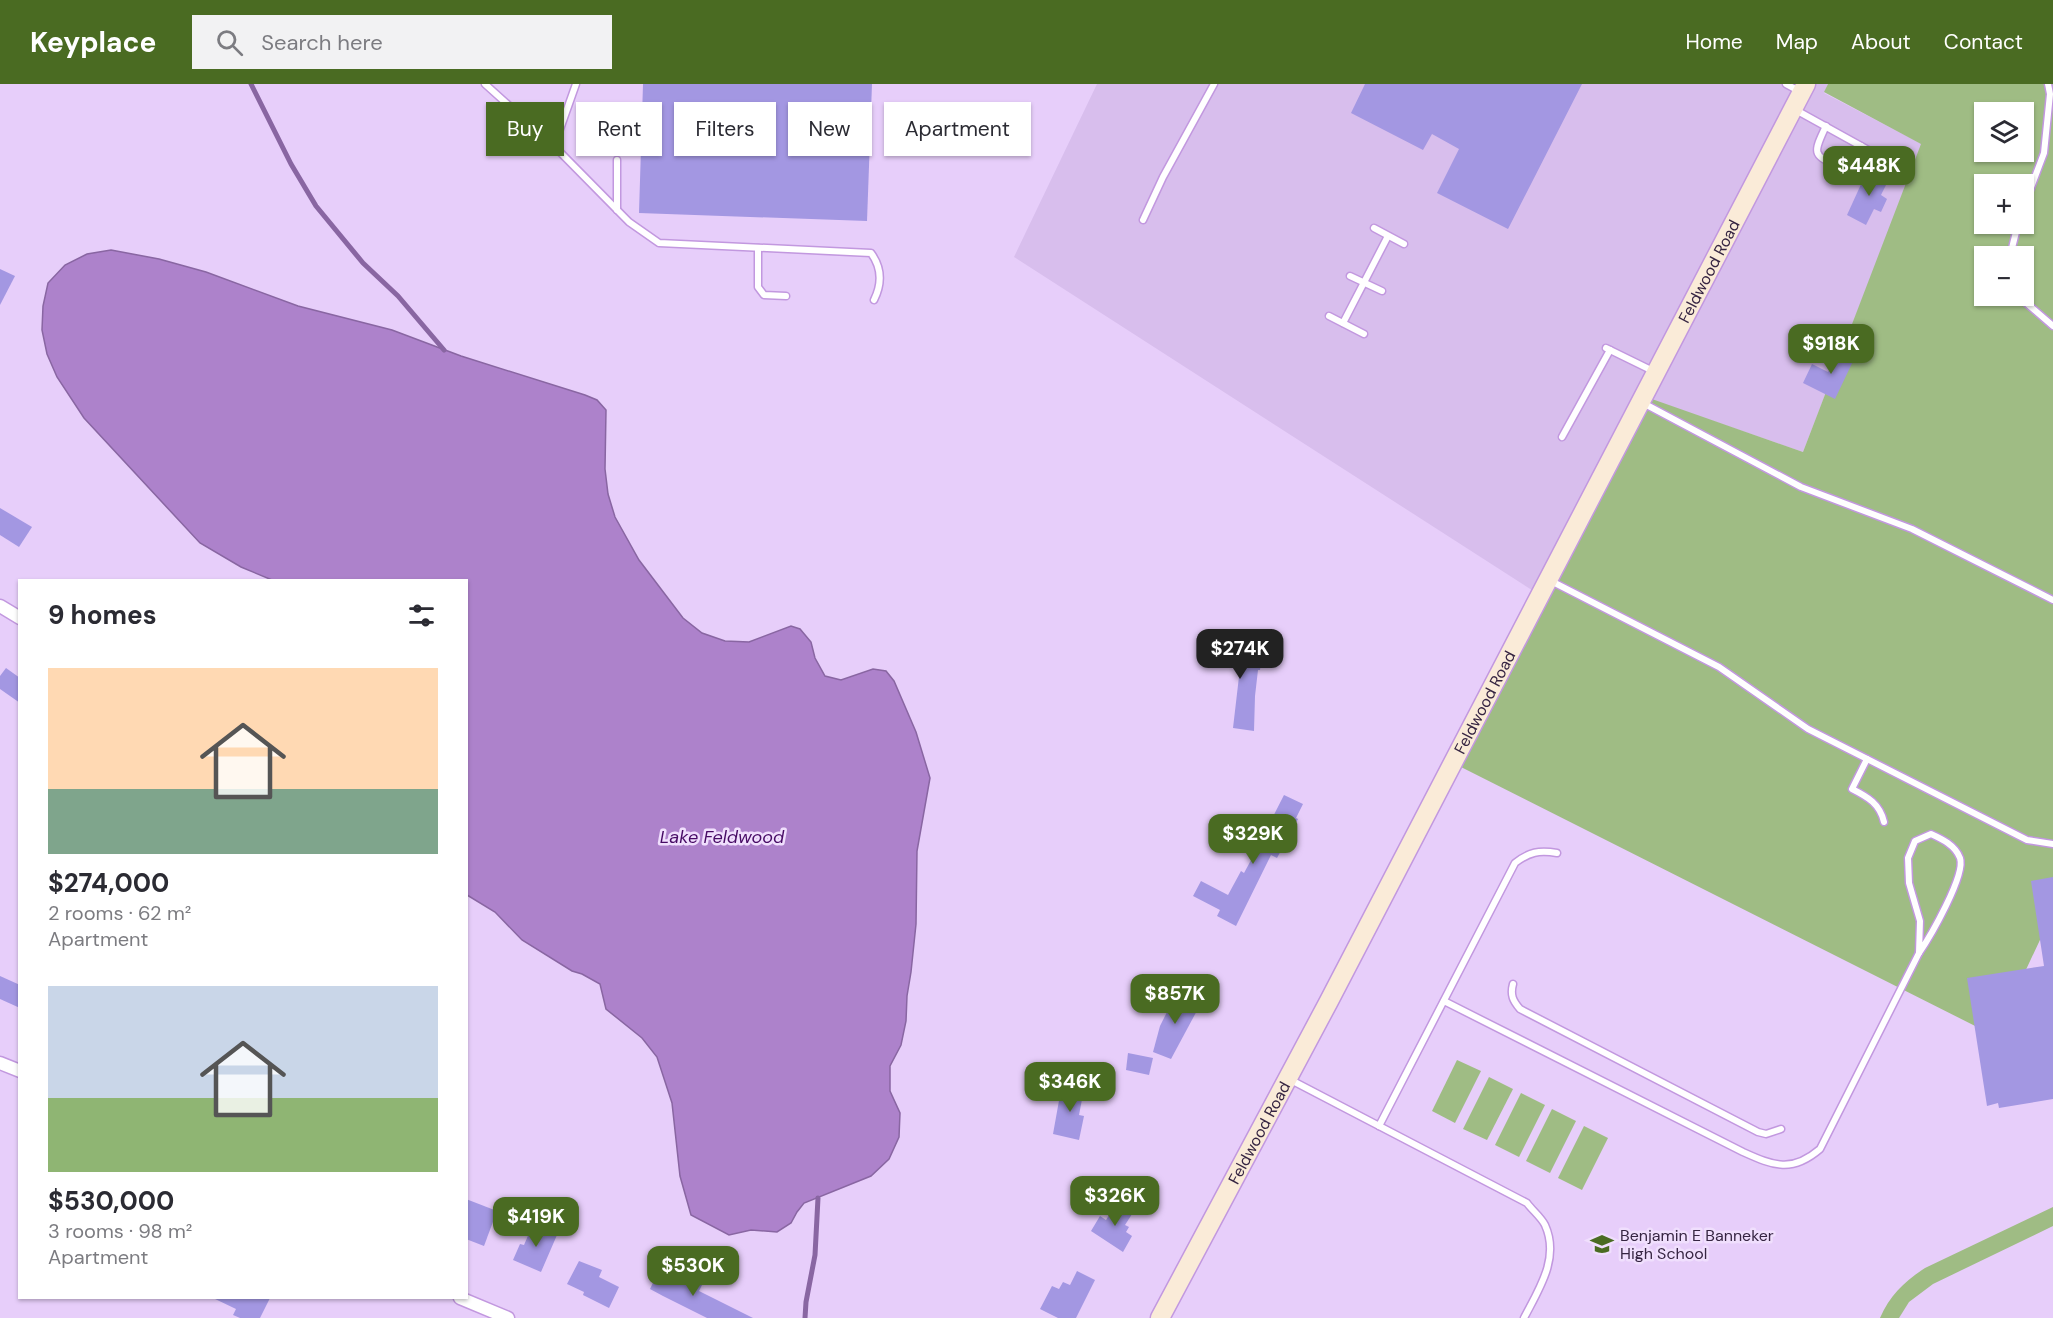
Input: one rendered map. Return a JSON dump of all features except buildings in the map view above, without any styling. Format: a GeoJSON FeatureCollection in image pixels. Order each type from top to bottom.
{"type":"FeatureCollection","features":[{"type":"Feature","properties":{"kind":"street","name":"Feldwood Road"},"geometry":{"type":"LineString","coordinates":[[1160,1318],[1288,1079],[1641,402],[1797,92]]}},
{"type":"Feature","properties":{"kind":"street"},"geometry":{"type":"LineString","coordinates":[[0,606],[18,617]]}},
{"type":"Feature","properties":{"kind":"street"},"geometry":{"type":"LineString","coordinates":[[0,1063],[18,1070]]}},
{"type":"Feature","properties":{"kind":"street"},"geometry":{"type":"LineString","coordinates":[[462,1299],[508,1318]]}},
{"type":"Feature","properties":{"kind":"lane"},"geometry":{"type":"LineString","coordinates":[[486,84],[506,102]]}},
{"type":"Feature","properties":{"kind":"lane"},"geometry":{"type":"LineString","coordinates":[[564,118],[576,84]]}},
{"type":"Feature","properties":{"kind":"lane"},"geometry":{"type":"LineString","coordinates":[[1143,220],[1163,177],[1214,84]]}},
{"type":"Feature","properties":{"kind":"lane"},"geometry":{"type":"LineString","coordinates":[[2034,180],[2044,153],[2049,84]]}},
{"type":"Feature","properties":{"kind":"lane"},"geometry":{"type":"LineString","coordinates":[[1797,92],[1826,126],[1879,156]]}},
{"type":"Feature","properties":{"kind":"lane"},"geometry":{"type":"LineString","coordinates":[[1826,126],[1816,147],[1817,153],[1842,170],[1852,164],[1861,146]]}},
{"type":"Feature","properties":{"kind":"lane"},"geometry":{"type":"LineString","coordinates":[[564,156],[629,222],[658,243],[871,253],[879,264],[879,291],[874,300]]}},
{"type":"Feature","properties":{"kind":"lane"},"geometry":{"type":"LineString","coordinates":[[617,160],[617,210]]}},
{"type":"Feature","properties":{"kind":"lane"},"geometry":{"type":"LineString","coordinates":[[1374,228],[1404,244]]}},
{"type":"Feature","properties":{"kind":"lane"},"geometry":{"type":"LineString","coordinates":[[1343,323],[1388,236]]}},
{"type":"Feature","properties":{"kind":"lane"},"geometry":{"type":"LineString","coordinates":[[758,248],[758,287],[764,295],[786,296]]}},
{"type":"Feature","properties":{"kind":"lane"},"geometry":{"type":"LineString","coordinates":[[1350,276],[1382,291]]}},
{"type":"Feature","properties":{"kind":"lane"},"geometry":{"type":"LineString","coordinates":[[2030,306],[2053,326]]}},
{"type":"Feature","properties":{"kind":"lane"},"geometry":{"type":"LineString","coordinates":[[1329,316],[1364,334]]}},
{"type":"Feature","properties":{"kind":"lane"},"geometry":{"type":"LineString","coordinates":[[1562,437],[1607,349],[1656,373]]}},
{"type":"Feature","properties":{"kind":"lane"},"geometry":{"type":"LineString","coordinates":[[1641,402],[1801,487],[1912,530],[2053,600]]}},
{"type":"Feature","properties":{"kind":"lane"},"geometry":{"type":"LineString","coordinates":[[1549,579],[1719,667],[1808,729],[2027,840],[2053,844]]}},
{"type":"Feature","properties":{"kind":"lane"},"geometry":{"type":"LineString","coordinates":[[1867,759],[1852,789],[1869,798],[1881,810],[1884,822]]}},
{"type":"Feature","properties":{"kind":"lane"},"geometry":{"type":"LineString","coordinates":[[1444,1001],[1743,1152],[1767,1163],[1781,1166],[1808,1160],[1820,1149],[1959,879],[1960,858],[1950,843],[1931,834],[1915,841],[1908,858],[1909,883],[1920,921],[1919,953]]}},
{"type":"Feature","properties":{"kind":"lane"},"geometry":{"type":"LineString","coordinates":[[1379,1126],[1515,863],[1526,854],[1540,850],[1557,853]]}},
{"type":"Feature","properties":{"kind":"lane"},"geometry":{"type":"LineString","coordinates":[[1513,984],[1511,992],[1514,1002],[1520,1009],[1766,1134],[1781,1129]]}},
{"type":"Feature","properties":{"kind":"lane"},"geometry":{"type":"LineString","coordinates":[[1288,1079],[1527,1203],[1544,1223],[1551,1246],[1545,1279],[1524,1318]]}},
{"type":"Feature","properties":{"kind":"shaded area"},"geometry":{"type":"Polygon","coordinates":[[[1097,84],[1828,84],[1824,93],[1922,144],[1803,452],[1649,399],[1538,594],[1014,257],[1097,84]]]}},
{"type":"Feature","properties":{"kind":"green space"},"geometry":{"type":"Polygon","coordinates":[[[1828,84],[2053,84],[2053,912],[1995,1036],[1453,763],[1649,398],[1803,452],[1921,144],[1824,92],[1828,84]]]}},
{"type":"Feature","properties":{"kind":"green space"},"geometry":{"type":"Polygon","coordinates":[[[1457,1060],[1481,1071],[1455,1123],[1432,1111],[1457,1060]]]}},
{"type":"Feature","properties":{"kind":"green space"},"geometry":{"type":"Polygon","coordinates":[[[1489,1077],[1513,1089],[1487,1140],[1463,1129],[1489,1077]]]}},
{"type":"Feature","properties":{"kind":"green space"},"geometry":{"type":"Polygon","coordinates":[[[1521,1093],[1545,1105],[1519,1157],[1495,1145],[1521,1093]]]}},
{"type":"Feature","properties":{"kind":"green space"},"geometry":{"type":"Polygon","coordinates":[[[1552,1109],[1576,1121],[1550,1173],[1526,1161],[1552,1109]]]}},
{"type":"Feature","properties":{"kind":"green space"},"geometry":{"type":"Polygon","coordinates":[[[1584,1126],[1608,1138],[1582,1190],[1558,1178],[1584,1126]]]}},
{"type":"Feature","properties":{"kind":"green space"},"geometry":{"type":"Polygon","coordinates":[[[2053,1207],[2053,1226],[1933,1284],[1909,1302],[1899,1318],[1880,1318],[1888,1302],[1899,1289],[1925,1268],[2053,1207]]]}},
{"type":"Feature","properties":{"kind":"water","name":"Lake Feldwood"},"geometry":{"type":"Polygon","coordinates":[[[111,250],[159,259],[206,272],[298,306],[392,330],[461,356],[597,400],[606,410],[605,469],[608,494],[615,517],[639,560],[683,618],[702,633],[725,641],[749,642],[791,626],[800,629],[811,642],[815,658],[825,676],[841,680],[873,669],[886,671],[894,681],[916,732],[930,778],[917,851],[916,924],[906,1021],[901,1045],[890,1066],[890,1091],[900,1113],[899,1137],[889,1159],[871,1176],[804,1203],[791,1223],[777,1232],[751,1230],[729,1235],[691,1215],[680,1176],[672,1103],[657,1057],[642,1038],[606,1009],[600,984],[572,971],[522,940],[495,912],[468,896],[468,579],[270,579],[241,567],[200,543],[84,418],[57,377],[47,354],[42,330],[43,306],[48,283],[65,265],[87,254],[111,250]]]}},
{"type":"Feature","properties":{"kind":"waterway"},"geometry":{"type":"LineString","coordinates":[[251,84],[291,164],[316,206],[363,263],[398,296],[444,350]]}},
{"type":"Feature","properties":{"kind":"waterway"},"geometry":{"type":"LineString","coordinates":[[805,1318],[815,1255],[818,1198]]}},
{"type":"Feature","properties":{"kind":"place","name":"Benjamin E Banneker High School"},"geometry":{"type":"Point","coordinates":[1602,1244]}}]}
